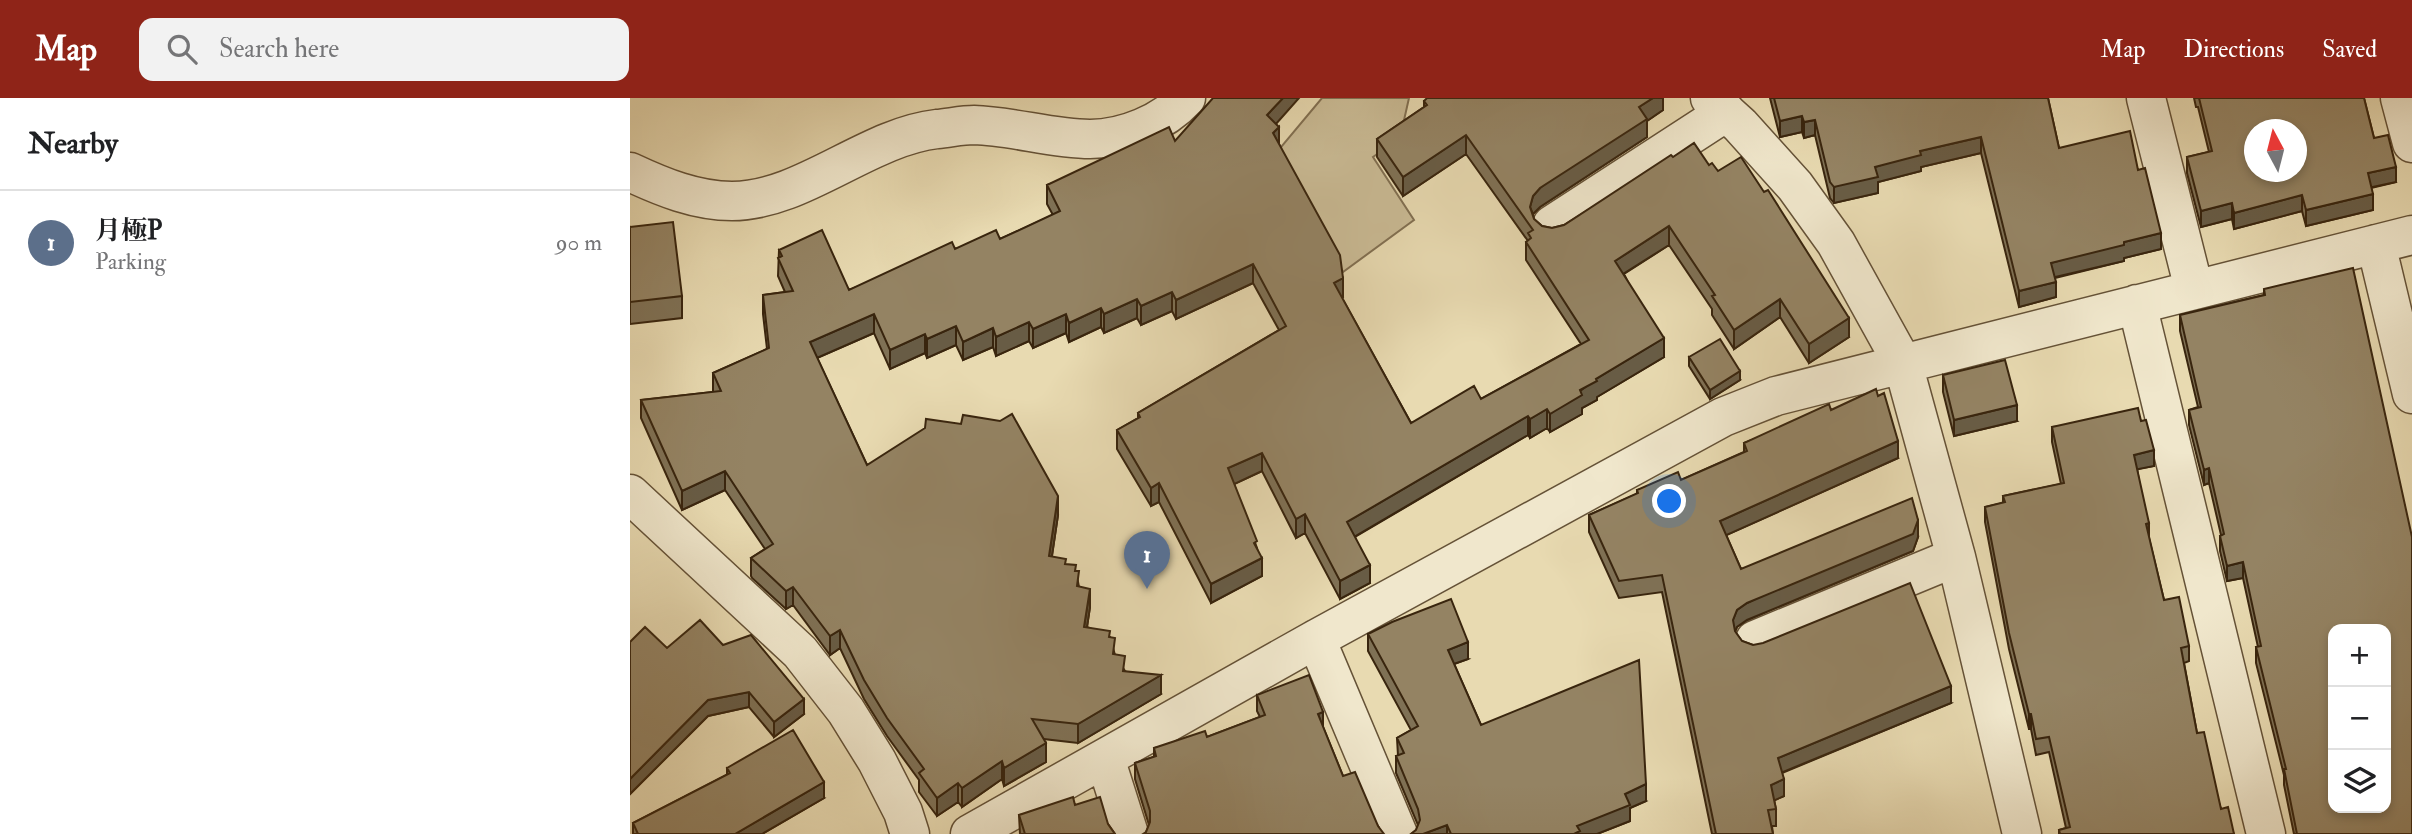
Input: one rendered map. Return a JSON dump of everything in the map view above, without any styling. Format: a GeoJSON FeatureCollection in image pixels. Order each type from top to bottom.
{"type":"FeatureCollection","features":[{"type":"Feature","properties":{"kind":"street"},"geometry":{"type":"LineString","coordinates":[[630,172],[666,188],[707,199],[733,201],[769,197],[909,134],[973,125],[1091,139],[1126,134],[1155,122],[1186,98]]}},
{"type":"Feature","properties":{"kind":"street"},"geometry":{"type":"LineString","coordinates":[[2146,98],[2194,289]]}},
{"type":"Feature","properties":{"kind":"street"},"geometry":{"type":"LineString","coordinates":[[2400,98],[2412,143]]}},
{"type":"Feature","properties":{"kind":"street"},"geometry":{"type":"LineString","coordinates":[[1552,225],[1718,105],[1795,186],[1836,243],[1903,364],[1956,557],[2022,834]]}},
{"type":"Feature","properties":{"kind":"street"},"geometry":{"type":"LineString","coordinates":[[970,834],[1316,639],[1723,417],[1776,396],[2412,235]]}},
{"type":"Feature","properties":{"kind":"street"},"geometry":{"type":"LineString","coordinates":[[2376,244],[2412,394]]}},
{"type":"Feature","properties":{"kind":"street"},"geometry":{"type":"LineString","coordinates":[[2137,304],[2266,834]]}},
{"type":"Feature","properties":{"kind":"street"},"geometry":{"type":"LineString","coordinates":[[637,514],[800,652],[846,711],[877,761],[903,812],[910,834]]}},
{"type":"Feature","properties":{"kind":"street"},"geometry":{"type":"LineString","coordinates":[[1755,640],[1956,557]]}},
{"type":"Feature","properties":{"kind":"street"},"geometry":{"type":"LineString","coordinates":[[1316,639],[1398,834]]}},
{"type":"Feature","properties":{"kind":"street"},"geometry":{"type":"LineString","coordinates":[[1105,758],[1129,834]]}},
{"type":"Feature","properties":{"kind":"shaded area"},"geometry":{"type":"Polygon","coordinates":[[[1322,98],[1409,98],[1400,138],[1373,157],[1414,220],[1343,272],[1276,153],[1322,98]]]}},
{"type":"Feature","properties":{"kind":"building"},"geometry":{"type":"Polygon","coordinates":[[[1213,98],[1283,98],[1267,115],[1279,127],[1273,133],[1340,255],[1343,278],[1334,283],[1411,423],[1474,386],[1481,399],[1589,340],[1526,242],[1531,238],[1528,233],[1533,230],[1466,135],[1403,177],[1377,139],[1427,105],[1424,101],[1427,98],[1653,98],[1639,107],[1647,119],[1540,188],[1533,196],[1530,207],[1534,219],[1542,226],[1552,228],[1564,225],[1671,155],[1673,157],[1694,143],[1709,165],[1712,163],[1718,171],[1741,157],[1764,192],[1768,190],[1849,318],[1809,344],[1780,299],[1734,330],[1712,296],[1715,295],[1669,226],[1615,261],[1664,338],[1596,379],[1597,381],[1580,390],[1582,395],[1550,414],[1547,409],[1530,419],[1528,416],[1347,522],[1370,565],[1340,581],[1305,514],[1296,519],[1262,453],[1228,468],[1257,541],[1254,543],[1262,558],[1211,584],[1159,483],[1151,488],[1117,430],[1140,417],[1138,413],[1286,326],[1253,264],[1176,300],[1172,292],[1141,306],[1137,299],[1104,314],[1101,308],[1069,323],[1066,314],[1033,329],[1029,322],[996,337],[993,328],[963,342],[956,326],[927,339],[925,334],[890,350],[874,314],[810,342],[867,465],[925,428],[926,419],[961,424],[963,415],[1000,421],[1012,414],[1058,496],[1049,556],[1066,559],[1065,564],[1076,565],[1075,571],[1079,571],[1077,586],[1090,589],[1084,627],[1110,631],[1109,637],[1115,638],[1113,654],[1125,656],[1123,671],[1161,675],[1078,724],[1032,719],[1046,743],[1004,768],[1002,761],[962,788],[958,783],[937,798],[919,773],[924,769],[887,718],[864,680],[840,630],[830,636],[793,587],[786,591],[751,558],[773,544],[725,471],[682,491],[641,400],[721,391],[713,373],[769,348],[763,295],[793,291],[778,258],[782,256],[779,250],[822,230],[849,290],[952,242],[955,249],[996,230],[1000,239],[1060,211],[1047,185],[1169,127],[1175,141],[1213,98]]]}},
{"type":"Feature","properties":{"kind":"building"},"geometry":{"type":"Polygon","coordinates":[[[1774,98],[2048,98],[2059,148],[2130,131],[2138,170],[2145,168],[2161,233],[2051,263],[2056,282],[2019,291],[1981,137],[1920,151],[1921,155],[1875,167],[1878,177],[1834,187],[1830,182],[1815,120],[1804,122],[1802,116],[1780,121],[1774,98]]]}},
{"type":"Feature","properties":{"kind":"building"},"geometry":{"type":"Polygon","coordinates":[[[2199,98],[2364,98],[2374,138],[2388,135],[2396,167],[2368,173],[2373,194],[2306,210],[2302,195],[2234,213],[2232,203],[2201,211],[2187,157],[2212,151],[2199,98]]]}},
{"type":"Feature","properties":{"kind":"building"},"geometry":{"type":"Polygon","coordinates":[[[673,222],[682,296],[630,302],[630,227],[673,222]]]}},
{"type":"Feature","properties":{"kind":"building"},"geometry":{"type":"Polygon","coordinates":[[[2353,268],[2412,537],[2412,834],[2297,834],[2286,769],[2256,647],[2261,646],[2243,562],[2227,566],[2220,536],[2224,534],[2209,468],[2204,470],[2189,410],[2201,407],[2180,315],[2265,295],[2264,289],[2353,268]]]}},
{"type":"Feature","properties":{"kind":"building"},"geometry":{"type":"Polygon","coordinates":[[[1720,339],[1740,371],[1710,390],[1689,357],[1720,339]]]}},
{"type":"Feature","properties":{"kind":"building"},"geometry":{"type":"Polygon","coordinates":[[[2005,360],[2017,405],[1954,420],[1943,375],[2005,360]]]}},
{"type":"Feature","properties":{"kind":"building"},"geometry":{"type":"Polygon","coordinates":[[[1876,389],[1878,396],[1884,393],[1898,441],[1720,521],[1741,569],[1912,498],[1918,520],[1913,534],[1747,603],[1737,610],[1733,620],[1735,631],[1742,641],[1753,645],[1763,643],[1910,583],[1951,686],[1778,758],[1784,779],[1771,785],[1776,809],[1768,810],[1773,834],[1716,834],[1662,575],[1619,581],[1589,515],[1678,472],[1681,480],[1747,451],[1744,443],[1829,404],[1831,410],[1876,389]]]}},
{"type":"Feature","properties":{"kind":"building"},"geometry":{"type":"Polygon","coordinates":[[[2138,408],[2141,421],[2146,420],[2154,450],[2134,455],[2149,523],[2146,524],[2164,600],[2179,597],[2189,646],[2181,648],[2197,733],[2204,732],[2221,809],[2228,807],[2234,834],[2060,834],[2059,830],[2070,827],[2049,737],[2036,739],[2009,633],[1985,507],[2005,502],[2003,496],[2064,483],[2052,427],[2138,408]]]}},
{"type":"Feature","properties":{"kind":"building"},"geometry":{"type":"Polygon","coordinates":[[[1451,599],[1468,642],[1448,650],[1481,725],[1639,660],[1646,784],[1625,794],[1630,805],[1577,826],[1580,831],[1574,834],[1451,834],[1447,825],[1423,834],[1411,834],[1420,820],[1396,756],[1404,753],[1397,738],[1418,726],[1368,634],[1451,599]]]}},
{"type":"Feature","properties":{"kind":"building"},"geometry":{"type":"Polygon","coordinates":[[[700,620],[723,645],[751,635],[804,699],[774,722],[749,692],[708,700],[630,779],[630,642],[645,627],[667,648],[700,620]]]}},
{"type":"Feature","properties":{"kind":"building"},"geometry":{"type":"Polygon","coordinates":[[[1309,675],[1323,712],[1318,714],[1343,776],[1355,772],[1384,834],[1143,834],[1150,822],[1150,811],[1135,763],[1156,756],[1154,748],[1205,731],[1207,737],[1265,715],[1257,695],[1309,675]]]}},
{"type":"Feature","properties":{"kind":"building"},"geometry":{"type":"Polygon","coordinates":[[[793,730],[824,782],[735,834],[638,834],[633,823],[730,773],[727,768],[793,730]]]}},
{"type":"Feature","properties":{"kind":"building"},"geometry":{"type":"Polygon","coordinates":[[[1073,797],[1075,805],[1100,797],[1108,824],[1115,834],[1025,834],[1019,815],[1073,797]]]}},
{"type":"Feature","properties":{"kind":"place","name":"月極P"},"geometry":{"type":"Point","coordinates":[1147,589]}}]}
